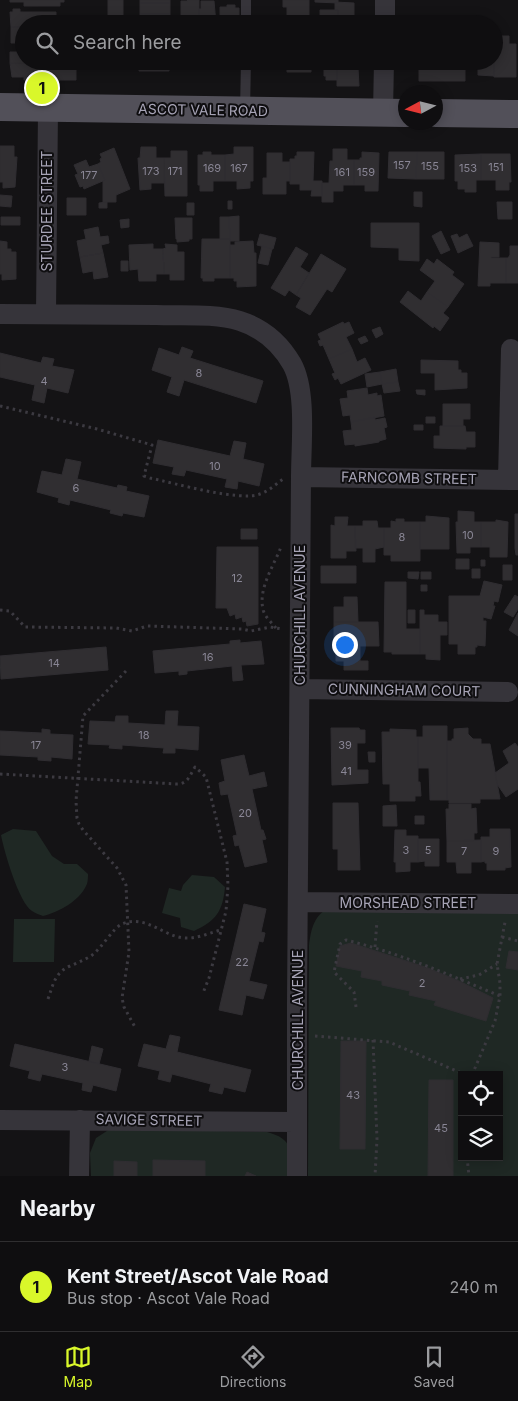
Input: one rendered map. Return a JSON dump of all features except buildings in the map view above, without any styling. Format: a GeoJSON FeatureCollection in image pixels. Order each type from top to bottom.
{"type":"FeatureCollection","features":[{"type":"Feature","properties":{"kind":"main road","name":"ASCOT VALE ROAD"},"geometry":{"type":"LineString","coordinates":[[0,107],[394,113]]}},
{"type":"Feature","properties":{"kind":"main road"},"geometry":{"type":"LineString","coordinates":[[443,113],[518,114]]}},
{"type":"Feature","properties":{"kind":"street"},"geometry":{"type":"LineString","coordinates":[[385,0],[385,15]]}},
{"type":"Feature","properties":{"kind":"street"},"geometry":{"type":"LineString","coordinates":[[386,70],[394,113]]}},
{"type":"Feature","properties":{"kind":"street","name":"STURDEE STREET"},"geometry":{"type":"LineString","coordinates":[[46,314],[48,109]]}},
{"type":"Feature","properties":{"kind":"street","name":"CHURCHILL AVENUE"},"geometry":{"type":"LineString","coordinates":[[0,314],[222,317],[254,326],[268,335],[292,364],[298,382],[301,402],[292,477],[300,690],[297,1176]]}},
{"type":"Feature","properties":{"kind":"street"},"geometry":{"type":"LineString","coordinates":[[511,349],[513,480]]}},
{"type":"Feature","properties":{"kind":"street","name":"FARNCOMB STREET"},"geometry":{"type":"LineString","coordinates":[[292,477],[513,480]]}},
{"type":"Feature","properties":{"kind":"street","name":"CUNNINGHAM COURT"},"geometry":{"type":"LineString","coordinates":[[300,690],[508,692]]}},
{"type":"Feature","properties":{"kind":"street","name":"MORSHEAD STREET"},"geometry":{"type":"LineString","coordinates":[[299,902],[518,904]]}},
{"type":"Feature","properties":{"kind":"street","name":"SAVIGE STREET"},"geometry":{"type":"LineString","coordinates":[[0,1120],[297,1122]]}},
{"type":"Feature","properties":{"kind":"street"},"geometry":{"type":"LineString","coordinates":[[79,1176],[80,1120]]}},
{"type":"Feature","properties":{"kind":"lane"},"geometry":{"type":"LineString","coordinates":[[246,0],[246,15]]}},
{"type":"Feature","properties":{"kind":"lane"},"geometry":{"type":"LineString","coordinates":[[245,111],[246,70]]}},
{"type":"Feature","properties":{"kind":"path"},"geometry":{"type":"LineString","coordinates":[[0,406],[96,429],[152,445],[144,476],[150,478],[235,496],[259,495],[292,477]]}},
{"type":"Feature","properties":{"kind":"path"},"geometry":{"type":"LineString","coordinates":[[277,628],[267,618],[263,609],[262,597],[283,543]]}},
{"type":"Feature","properties":{"kind":"path"},"geometry":{"type":"LineString","coordinates":[[0,610],[10,612],[25,627],[116,628],[132,631],[147,626],[242,629],[251,631],[270,627],[282,629]]}},
{"type":"Feature","properties":{"kind":"path"},"geometry":{"type":"LineString","coordinates":[[126,672],[82,716],[76,801],[79,824],[122,876],[128,895],[129,952],[122,998],[124,1007],[136,1029]]}},
{"type":"Feature","properties":{"kind":"path"},"geometry":{"type":"LineString","coordinates":[[0,774],[182,784],[187,781],[195,767],[201,771],[206,777],[226,862],[228,886],[226,911],[209,978],[203,992]]}},
{"type":"Feature","properties":{"kind":"path"},"geometry":{"type":"LineString","coordinates":[[376,947],[377,920]]}},
{"type":"Feature","properties":{"kind":"path"},"geometry":{"type":"LineString","coordinates":[[48,999],[56,976],[61,971],[93,955],[116,928],[128,922],[150,924],[183,938],[193,938],[221,930]]}},
{"type":"Feature","properties":{"kind":"path"},"geometry":{"type":"LineString","coordinates":[[474,1071],[495,1021],[500,996],[497,964],[505,922]]}},
{"type":"Feature","properties":{"kind":"path"},"geometry":{"type":"LineString","coordinates":[[502,937],[518,942]]}},
{"type":"Feature","properties":{"kind":"path"},"geometry":{"type":"LineString","coordinates":[[356,1007],[354,992],[334,972],[340,944],[346,940],[376,947],[500,996]]}},
{"type":"Feature","properties":{"kind":"path"},"geometry":{"type":"LineString","coordinates":[[459,979],[480,975],[497,964]]}},
{"type":"Feature","properties":{"kind":"path"},"geometry":{"type":"LineString","coordinates":[[315,1036],[389,1042],[458,1072]]}},
{"type":"Feature","properties":{"kind":"path"},"geometry":{"type":"LineString","coordinates":[[373,1040],[377,1139],[375,1176]]}},
{"type":"Feature","properties":{"kind":"path"},"geometry":{"type":"LineString","coordinates":[[467,1161],[469,1176]]}},
{"type":"Feature","properties":{"kind":"shaded area"},"geometry":{"type":"Polygon","coordinates":[[[13,829],[36,831],[52,856],[64,864],[77,864],[88,874],[86,886],[74,901],[62,909],[43,916],[32,911],[27,906],[17,888],[1,835],[13,829]]]}},
{"type":"Feature","properties":{"kind":"shaded area"},"geometry":{"type":"Polygon","coordinates":[[[192,875],[214,877],[225,887],[222,903],[217,914],[208,923],[194,931],[181,927],[180,918],[162,913],[169,888],[181,891],[183,885],[192,875]]]}},
{"type":"Feature","properties":{"kind":"shaded area"},"geometry":{"type":"Polygon","coordinates":[[[327,909],[518,912],[518,1176],[308,1176],[309,945],[314,925],[319,916],[327,909]]]}},
{"type":"Feature","properties":{"kind":"shaded area"},"geometry":{"type":"Polygon","coordinates":[[[14,919],[55,919],[54,962],[13,962],[14,919]]]}},
{"type":"Feature","properties":{"kind":"shaded area"},"geometry":{"type":"Polygon","coordinates":[[[110,1129],[267,1132],[282,1138],[287,1143],[290,1148],[294,1176],[91,1176],[90,1153],[96,1138],[110,1129]]]}},
{"type":"Feature","properties":{"kind":"place","name":"Kent Street/Ascot Vale Road"},"geometry":{"type":"Point","coordinates":[42,88]}}]}
